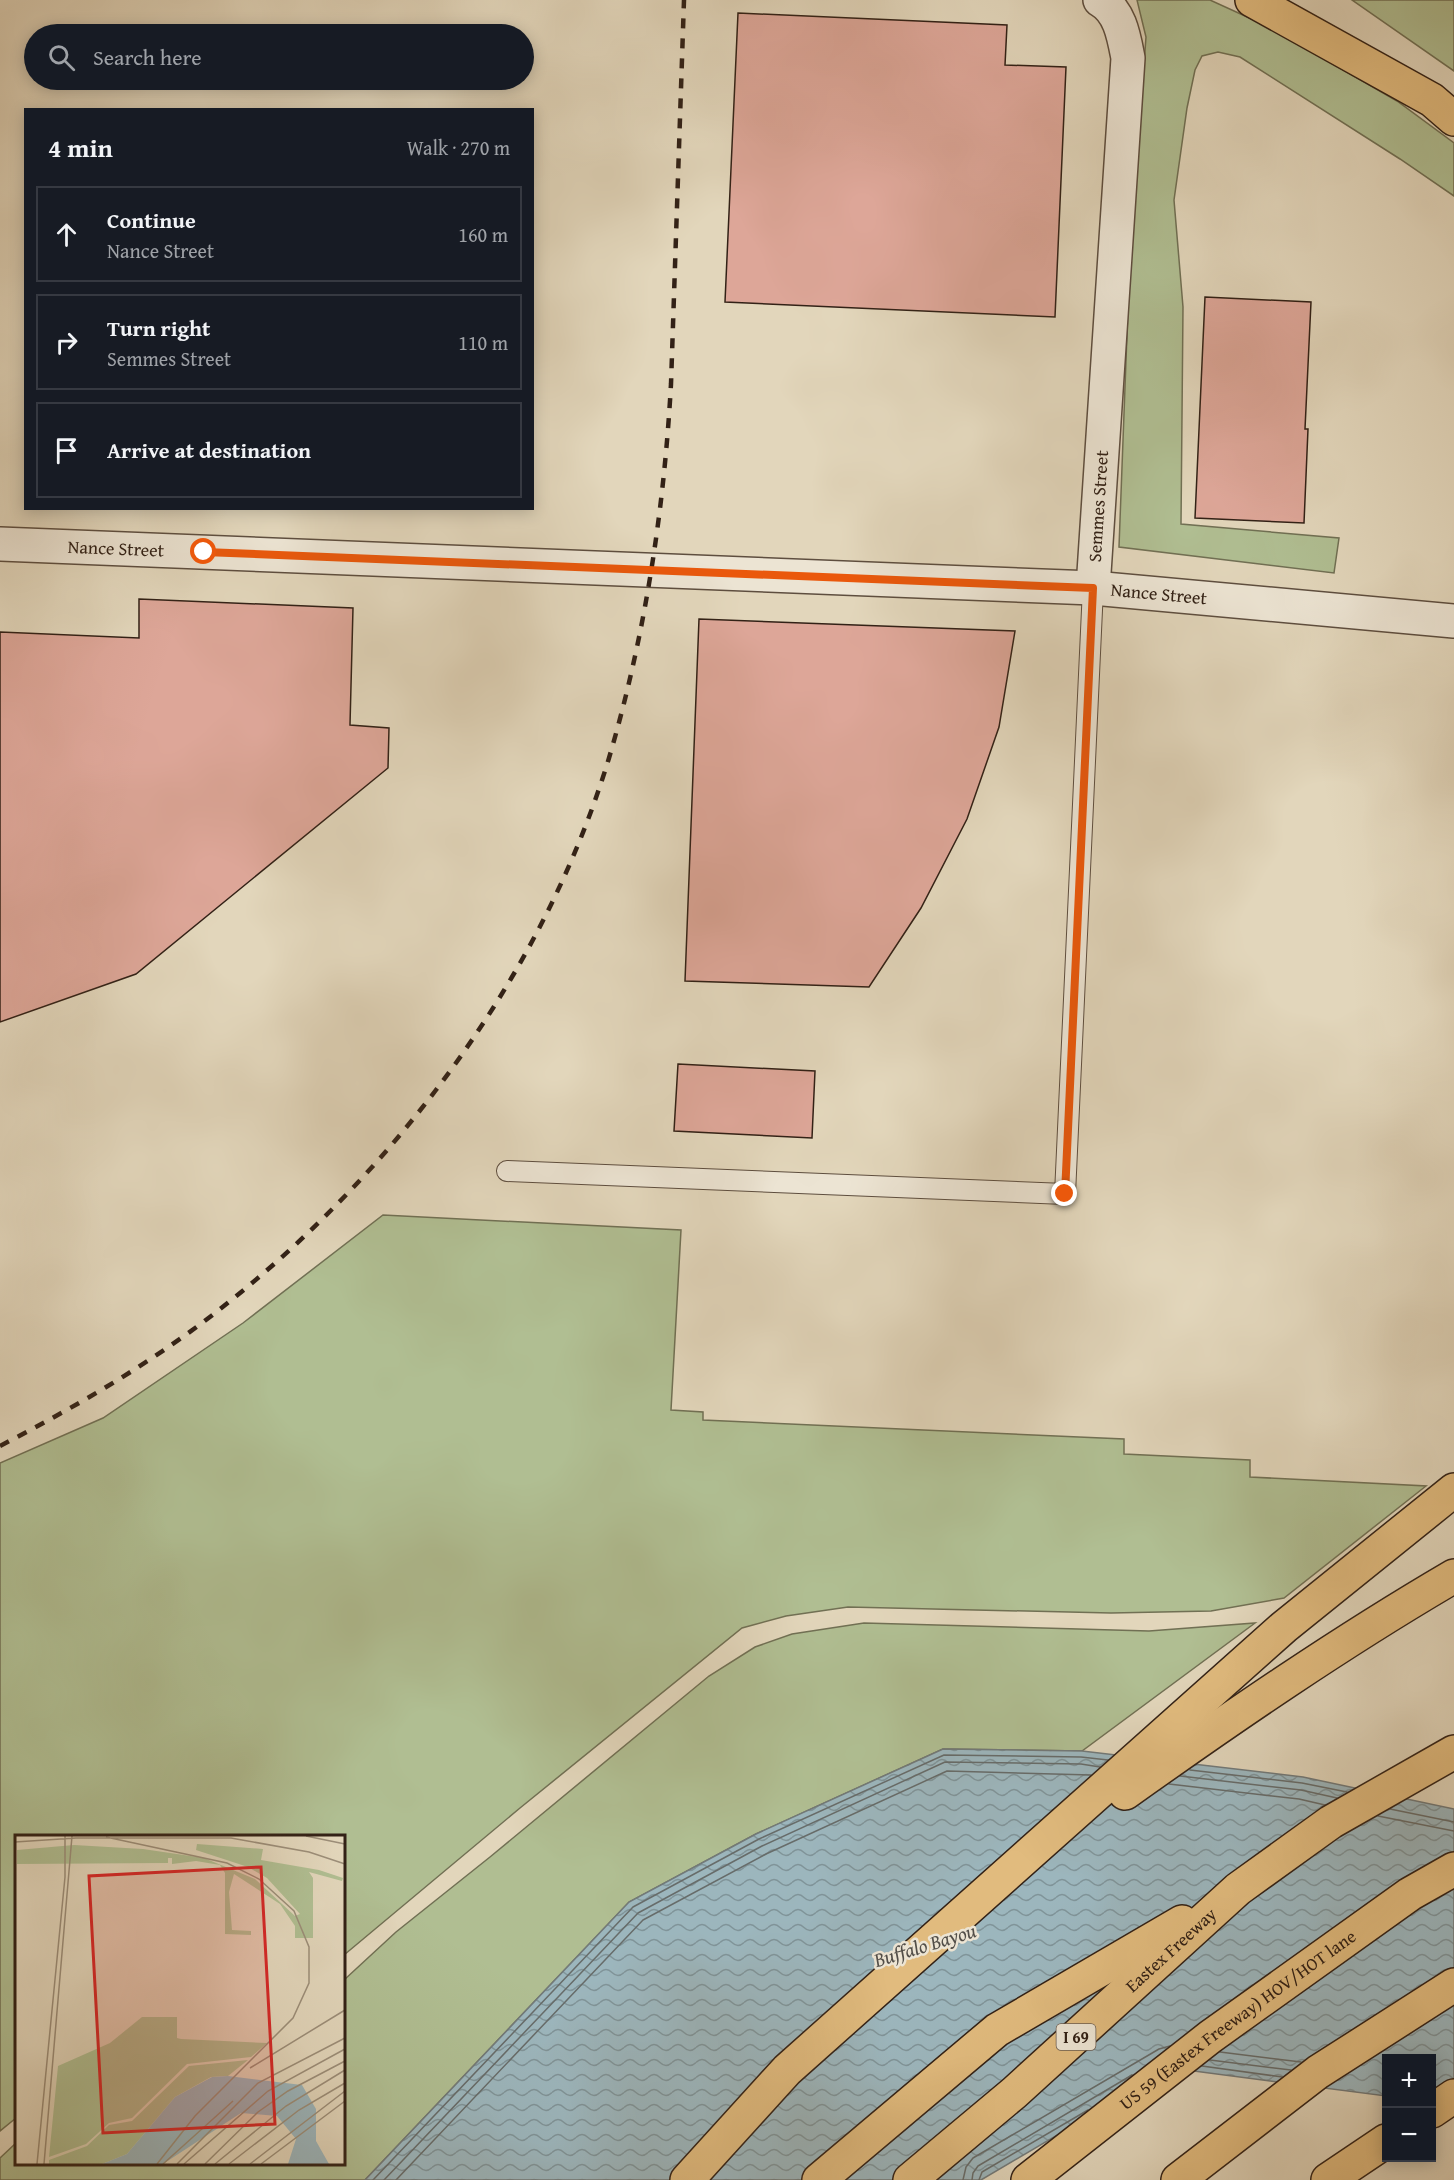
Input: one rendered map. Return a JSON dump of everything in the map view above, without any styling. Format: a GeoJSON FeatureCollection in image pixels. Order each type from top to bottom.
{"type":"FeatureCollection","features":[{"type":"Feature","properties":{"kind":"highway"},"geometry":{"type":"LineString","coordinates":[[1252,0],[1432,100],[1454,119]]}},
{"type":"Feature","properties":{"kind":"highway"},"geometry":{"type":"LineString","coordinates":[[687,2180],[787,2070],[1284,1627],[1454,1490]]}},
{"type":"Feature","properties":{"kind":"highway"},"geometry":{"type":"LineString","coordinates":[[996,1883],[1187,1748],[1404,1605],[1454,1576]]}},
{"type":"Feature","properties":{"kind":"highway","name":"Eastex Freeway"},"geometry":{"type":"LineString","coordinates":[[910,2180],[1014,2093],[1238,1889],[1331,1822],[1454,1752]]}},
{"type":"Feature","properties":{"kind":"highway","name":"US 59 (Eastex Freeway) HOV/HOT lane"},"geometry":{"type":"LineString","coordinates":[[1028,2180],[1210,2037],[1410,1894],[1454,1869]]}},
{"type":"Feature","properties":{"kind":"highway"},"geometry":{"type":"LineString","coordinates":[[819,2180],[997,2030],[1238,1889]]}},
{"type":"Feature","properties":{"kind":"highway"},"geometry":{"type":"LineString","coordinates":[[1178,2180],[1318,2072],[1454,1985]]}},
{"type":"Feature","properties":{"kind":"highway"},"geometry":{"type":"LineString","coordinates":[[1436,2108],[1454,2096]]}},
{"type":"Feature","properties":{"kind":"highway"},"geometry":{"type":"LineString","coordinates":[[1328,2180],[1382,2144]]}},
{"type":"Feature","properties":{"kind":"street","name":"Semmes Street"},"geometry":{"type":"LineString","coordinates":[[1093,588],[1128,58],[1121,26],[1103,2]]}},
{"type":"Feature","properties":{"kind":"street","name":"Nance Street"},"geometry":{"type":"LineString","coordinates":[[0,544],[1093,588],[1454,621]]}},
{"type":"Feature","properties":{"kind":"lane","name":"Semmes Street"},"geometry":{"type":"LineString","coordinates":[[507,1171],[1065,1194],[1093,588]]}},
{"type":"Feature","properties":{"kind":"green space"},"geometry":{"type":"Polygon","coordinates":[[[1137,0],[1210,0],[1267,26],[1397,101],[1454,143],[1454,196],[1240,57],[1218,52],[1202,56],[1195,70],[1187,108],[1174,200],[1183,307],[1181,524],[1339,538],[1334,573],[1119,547],[1130,254],[1146,37],[1137,0]]]}},
{"type":"Feature","properties":{"kind":"green space"},"geometry":{"type":"Polygon","coordinates":[[[1352,0],[1454,0],[1454,71],[1352,0]]]}},
{"type":"Feature","properties":{"kind":"green space"},"geometry":{"type":"Polygon","coordinates":[[[383,1215],[681,1230],[671,1410],[703,1412],[703,1420],[1124,1439],[1124,1454],[1250,1460],[1250,1477],[1426,1486],[1284,1598],[1211,1611],[1111,1613],[848,1607],[786,1616],[742,1628],[520,1808],[345,1954],[345,1835],[15,1835],[15,2119],[0,2131],[0,1463],[103,1418],[243,1323],[383,1215]]]}},
{"type":"Feature","properties":{"kind":"green space"},"geometry":{"type":"Polygon","coordinates":[[[864,1623],[1149,1631],[1255,1623],[1082,1751],[943,1749],[756,1834],[629,1902],[365,2180],[0,2180],[0,2158],[15,2144],[15,2165],[345,2165],[345,1979],[396,1932],[709,1676],[755,1647],[792,1634],[864,1623]]]}},
{"type":"Feature","properties":{"kind":"water","name":"Buffalo Bayou"},"geometry":{"type":"Polygon","coordinates":[[[943,1749],[1082,1751],[1303,1777],[1454,1809],[1454,2105],[1436,2103],[1436,2054],[1382,2054],[1382,2095],[1171,2068],[981,2180],[365,2180],[629,1902],[756,1834],[943,1749]]]}},
{"type":"Feature","properties":{"kind":"building"},"geometry":{"type":"Polygon","coordinates":[[[738,13],[1007,25],[1005,65],[1066,67],[1055,317],[725,302],[738,13]]]}},
{"type":"Feature","properties":{"kind":"building"},"geometry":{"type":"Polygon","coordinates":[[[1205,297],[1311,302],[1305,429],[1308,429],[1304,523],[1195,518],[1205,297]]]}},
{"type":"Feature","properties":{"kind":"building"},"geometry":{"type":"Polygon","coordinates":[[[139,599],[353,608],[350,725],[389,728],[388,768],[136,974],[0,1022],[0,632],[139,638],[139,599]]]}},
{"type":"Feature","properties":{"kind":"building"},"geometry":{"type":"Polygon","coordinates":[[[699,619],[1015,631],[999,727],[967,819],[921,908],[869,987],[685,981],[699,619]]]}},
{"type":"Feature","properties":{"kind":"building"},"geometry":{"type":"Polygon","coordinates":[[[678,1064],[815,1071],[812,1138],[674,1131],[678,1064]]]}},
{"type":"Feature","properties":{"kind":"railway"},"geometry":{"type":"LineString","coordinates":[[0,1446],[110,1384],[190,1332],[281,1258],[343,1198],[401,1134],[454,1065],[503,993],[545,917],[580,839],[609,758],[643,619],[658,526],[671,384],[684,0]]}},
{"type":"Feature","properties":{"kind":"route"},"geometry":{"type":"LineString","coordinates":[[204,552],[651,572],[1093,588],[1065,1194]]}}]}
